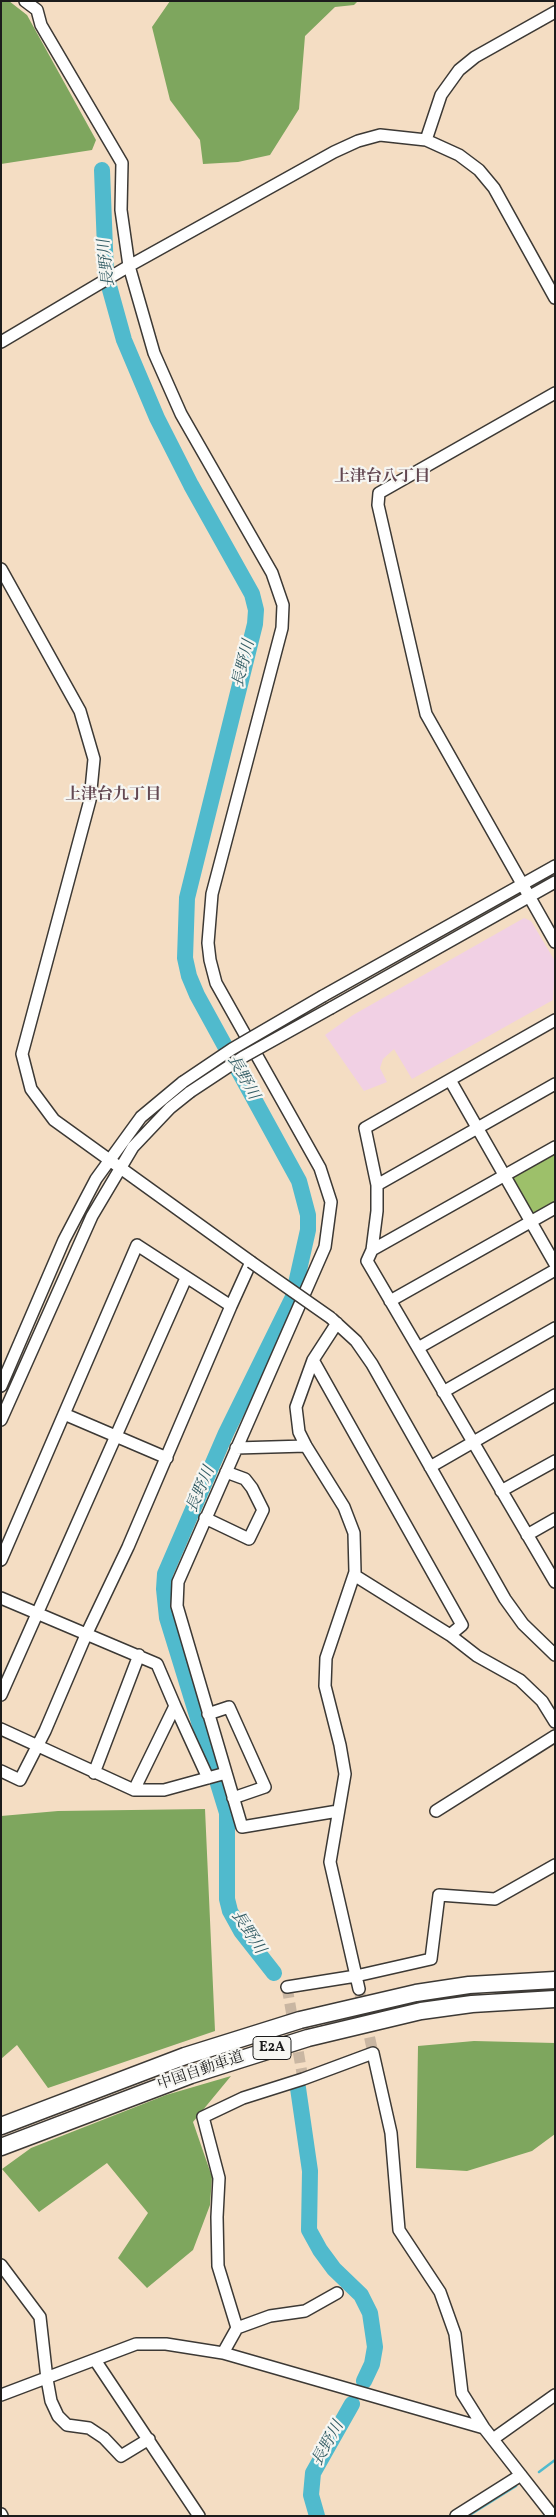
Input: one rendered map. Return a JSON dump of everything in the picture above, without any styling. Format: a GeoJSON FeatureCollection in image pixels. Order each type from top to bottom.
{"type":"FeatureCollection","features":[{"type":"Feature","properties":{"kind":"highway","name":"中国自動車道"},"geometry":{"type":"LineString","coordinates":[[1,2126],[185,2056],[300,2020],[416,1993],[469,1985],[555,1980]]}},
{"type":"Feature","properties":{"kind":"highway","name":"中国自動車道"},"geometry":{"type":"LineString","coordinates":[[1,2147],[191,2075],[308,2038],[421,2011],[472,2004],[555,1999]]}},
{"type":"Feature","properties":{"kind":"street"},"geometry":{"type":"LineString","coordinates":[[25,1],[37,10],[41,25],[122,163],[121,210],[129,266],[154,353],[181,414],[272,573],[283,605],[282,628],[212,894],[208,943],[216,983],[320,1168],[330,1202],[325,1246],[178,1582],[177,1606],[242,1827],[338,1811]]}},
{"type":"Feature","properties":{"kind":"street"},"geometry":{"type":"LineString","coordinates":[[37,10],[45,1]]}},
{"type":"Feature","properties":{"kind":"street"},"geometry":{"type":"LineString","coordinates":[[426,140],[442,94],[459,70],[475,57],[555,12]]}},
{"type":"Feature","properties":{"kind":"street"},"geometry":{"type":"LineString","coordinates":[[1,342],[129,266],[334,152],[358,141],[380,135],[426,140],[459,155],[487,178],[555,298]]}},
{"type":"Feature","properties":{"kind":"street"},"geometry":{"type":"LineString","coordinates":[[555,393],[379,493],[378,505],[426,714],[555,942]]}},
{"type":"Feature","properties":{"kind":"street"},"geometry":{"type":"LineString","coordinates":[[1,569],[80,711],[94,759],[90,800],[22,1054],[31,1089],[54,1120],[120,1169],[334,1320],[364,1352],[510,1606],[523,1624],[555,1655]]}},
{"type":"Feature","properties":{"kind":"street"},"geometry":{"type":"LineString","coordinates":[[1,1386],[64,1240],[96,1179],[141,1117],[183,1082],[232,1049],[555,866]]}},
{"type":"Feature","properties":{"kind":"street"},"geometry":{"type":"LineString","coordinates":[[1,1420],[92,1216],[132,1147],[151,1127],[190,1092],[243,1058],[555,882]]}},
{"type":"Feature","properties":{"kind":"street"},"geometry":{"type":"LineString","coordinates":[[554,1579],[367,1261],[372,1250],[377,1211],[377,1185],[365,1128],[555,1020]]}},
{"type":"Feature","properties":{"kind":"street"},"geometry":{"type":"LineString","coordinates":[[450,1080],[555,1264]]}},
{"type":"Feature","properties":{"kind":"street"},"geometry":{"type":"LineString","coordinates":[[377,1185],[555,1084]]}},
{"type":"Feature","properties":{"kind":"street"},"geometry":{"type":"LineString","coordinates":[[372,1250],[555,1147]]}},
{"type":"Feature","properties":{"kind":"street"},"geometry":{"type":"LineString","coordinates":[[390,1301],[555,1208]]}},
{"type":"Feature","properties":{"kind":"street"},"geometry":{"type":"LineString","coordinates":[[1,1560],[137,1246],[231,1306]]}},
{"type":"Feature","properties":{"kind":"street"},"geometry":{"type":"LineString","coordinates":[[1,1771],[20,1780],[38,1746],[86,1635],[167,1458],[231,1306],[252,1262]]}},
{"type":"Feature","properties":{"kind":"street"},"geometry":{"type":"LineString","coordinates":[[418,1348],[555,1270]]}},
{"type":"Feature","properties":{"kind":"street"},"geometry":{"type":"LineString","coordinates":[[1,1695],[186,1278]]}},
{"type":"Feature","properties":{"kind":"street"},"geometry":{"type":"LineString","coordinates":[[334,1320],[313,1360],[296,1408],[299,1432],[344,1507],[354,1533],[354,1575],[326,1658],[325,1686],[340,1745],[345,1774],[330,1862],[359,1989]]}},
{"type":"Feature","properties":{"kind":"street"},"geometry":{"type":"LineString","coordinates":[[444,1392],[555,1328]]}},
{"type":"Feature","properties":{"kind":"street"},"geometry":{"type":"LineString","coordinates":[[313,1360],[462,1625],[450,1635]]}},
{"type":"Feature","properties":{"kind":"street"},"geometry":{"type":"LineString","coordinates":[[430,1467],[555,1395]]}},
{"type":"Feature","properties":{"kind":"street"},"geometry":{"type":"LineString","coordinates":[[64,1414],[167,1458]]}},
{"type":"Feature","properties":{"kind":"street"},"geometry":{"type":"LineString","coordinates":[[236,1448],[306,1446]]}},
{"type":"Feature","properties":{"kind":"street"},"geometry":{"type":"LineString","coordinates":[[501,1491],[555,1460]]}},
{"type":"Feature","properties":{"kind":"street"},"geometry":{"type":"LineString","coordinates":[[205,1518],[249,1539],[263,1510],[252,1488],[245,1479],[226,1472]]}},
{"type":"Feature","properties":{"kind":"street"},"geometry":{"type":"LineString","coordinates":[[527,1535],[555,1519]]}},
{"type":"Feature","properties":{"kind":"street"},"geometry":{"type":"LineString","coordinates":[[354,1575],[450,1635],[477,1656],[520,1680],[542,1701],[555,1722]]}},
{"type":"Feature","properties":{"kind":"street"},"geometry":{"type":"LineString","coordinates":[[1,1598],[157,1664],[208,1778]]}},
{"type":"Feature","properties":{"kind":"street"},"geometry":{"type":"LineString","coordinates":[[94,1773],[139,1655]]}},
{"type":"Feature","properties":{"kind":"street"},"geometry":{"type":"LineString","coordinates":[[134,1790],[175,1706]]}},
{"type":"Feature","properties":{"kind":"street"},"geometry":{"type":"LineString","coordinates":[[208,1714],[229,1707],[265,1787],[233,1798]]}},
{"type":"Feature","properties":{"kind":"street"},"geometry":{"type":"LineString","coordinates":[[1,1729],[134,1790],[164,1790],[226,1773]]}},
{"type":"Feature","properties":{"kind":"street"},"geometry":{"type":"LineString","coordinates":[[436,1811],[555,1736]]}},
{"type":"Feature","properties":{"kind":"street"},"geometry":{"type":"LineString","coordinates":[[287,1987],[356,1976],[431,1959],[439,1896],[494,1899],[555,1865]]}},
{"type":"Feature","properties":{"kind":"street"},"geometry":{"type":"LineString","coordinates":[[237,2328],[218,2266],[217,2217],[219,2178],[203,2117],[242,2098],[303,2079],[373,2053],[391,2133],[399,2230],[440,2292],[455,2334],[462,2393],[484,2428],[553,2516]]}},
{"type":"Feature","properties":{"kind":"street"},"geometry":{"type":"LineString","coordinates":[[1,2266],[40,2317],[47,2379],[58,2416],[67,2424],[89,2428],[104,2438],[122,2456],[149,2439]]}},
{"type":"Feature","properties":{"kind":"street"},"geometry":{"type":"LineString","coordinates":[[223,2353],[237,2328],[270,2316],[306,2311],[337,2293]]}},
{"type":"Feature","properties":{"kind":"street"},"geometry":{"type":"LineString","coordinates":[[1,2396],[136,2344],[166,2344],[223,2353],[484,2428]]}},
{"type":"Feature","properties":{"kind":"street"},"geometry":{"type":"LineString","coordinates":[[95,2360],[199,2516]]}},
{"type":"Feature","properties":{"kind":"street"},"geometry":{"type":"LineString","coordinates":[[493,2439],[555,2395]]}},
{"type":"Feature","properties":{"kind":"street"},"geometry":{"type":"LineString","coordinates":[[456,2516],[521,2475]]}},
{"type":"Feature","properties":{"kind":"shaded area"},"geometry":{"type":"Polygon","coordinates":[[[524,918],[531,921],[555,961],[553,1000],[412,1079],[394,1049],[383,1059],[380,1068],[387,1082],[364,1091],[325,1035],[353,1015],[524,918]]]}},
{"type":"Feature","properties":{"kind":"green space"},"geometry":{"type":"Polygon","coordinates":[[[1,1],[9,1],[27,15],[96,140],[92,150],[1,164],[1,1]]]}},
{"type":"Feature","properties":{"kind":"green space"},"geometry":{"type":"Polygon","coordinates":[[[170,1],[358,1],[354,5],[335,7],[305,36],[299,109],[270,155],[238,162],[203,164],[200,140],[170,100],[152,27],[170,1]]]}},
{"type":"Feature","properties":{"kind":"green space"},"geometry":{"type":"Polygon","coordinates":[[[555,1151],[555,1204],[530,1218],[507,1177],[555,1151]]]}},
{"type":"Feature","properties":{"kind":"green space"},"geometry":{"type":"Polygon","coordinates":[[[205,1809],[215,2031],[48,2088],[17,2045],[1,2059],[1,1816],[58,1811],[205,1809]]]}},
{"type":"Feature","properties":{"kind":"green space"},"geometry":{"type":"Polygon","coordinates":[[[474,2041],[555,2043],[555,2134],[532,2151],[467,2171],[416,2168],[418,2046],[474,2041]]]}},
{"type":"Feature","properties":{"kind":"green space"},"geometry":{"type":"Polygon","coordinates":[[[231,2076],[193,2122],[212,2177],[210,2205],[193,2250],[147,2288],[118,2258],[148,2213],[107,2163],[39,2212],[2,2169],[31,2148],[166,2095],[231,2076]]]}},
{"type":"Feature","properties":{"kind":"waterway","name":"長野川"},"geometry":{"type":"LineString","coordinates":[[102,170],[106,275],[124,340],[157,418],[191,485],[252,594],[256,610],[255,624],[187,898],[185,958],[189,976],[197,995],[299,1181],[308,1215],[308,1230],[293,1297],[226,1433],[165,1574],[164,1589],[167,1618],[227,1813],[227,1899],[230,1911],[241,1931],[274,1973]]}},
{"type":"Feature","properties":{"kind":"waterway","name":"長野川"},"geometry":{"type":"LineString","coordinates":[[298,2088],[310,2171],[309,2230],[320,2250],[334,2269],[361,2295],[370,2313],[375,2347],[372,2364],[364,2381]]}},
{"type":"Feature","properties":{"kind":"waterway","name":"長野川"},"geometry":{"type":"LineString","coordinates":[[317,2516],[311,2495],[313,2473],[352,2404]]}},
{"type":"Feature","properties":{"kind":"waterway"},"geometry":{"type":"LineString","coordinates":[[539,2472],[555,2460]]}},
{"type":"Feature","properties":{"kind":"waterway"},"geometry":{"type":"LineString","coordinates":[[468,2516],[516,2486]]}},
{"type":"Feature","properties":{"kind":"tunnel"},"geometry":{"type":"LineString","coordinates":[[287,1987],[303,2079]]}},
{"type":"Feature","properties":{"kind":"tunnel"},"geometry":{"type":"LineString","coordinates":[[359,1989],[373,2053]]}},
{"type":"Feature","properties":{"kind":"district","name":"上津台八丁目"},"geometry":{"type":"Point","coordinates":[382,478]}},
{"type":"Feature","properties":{"kind":"district","name":"上津台九丁目"},"geometry":{"type":"Point","coordinates":[113,796]}}]}
